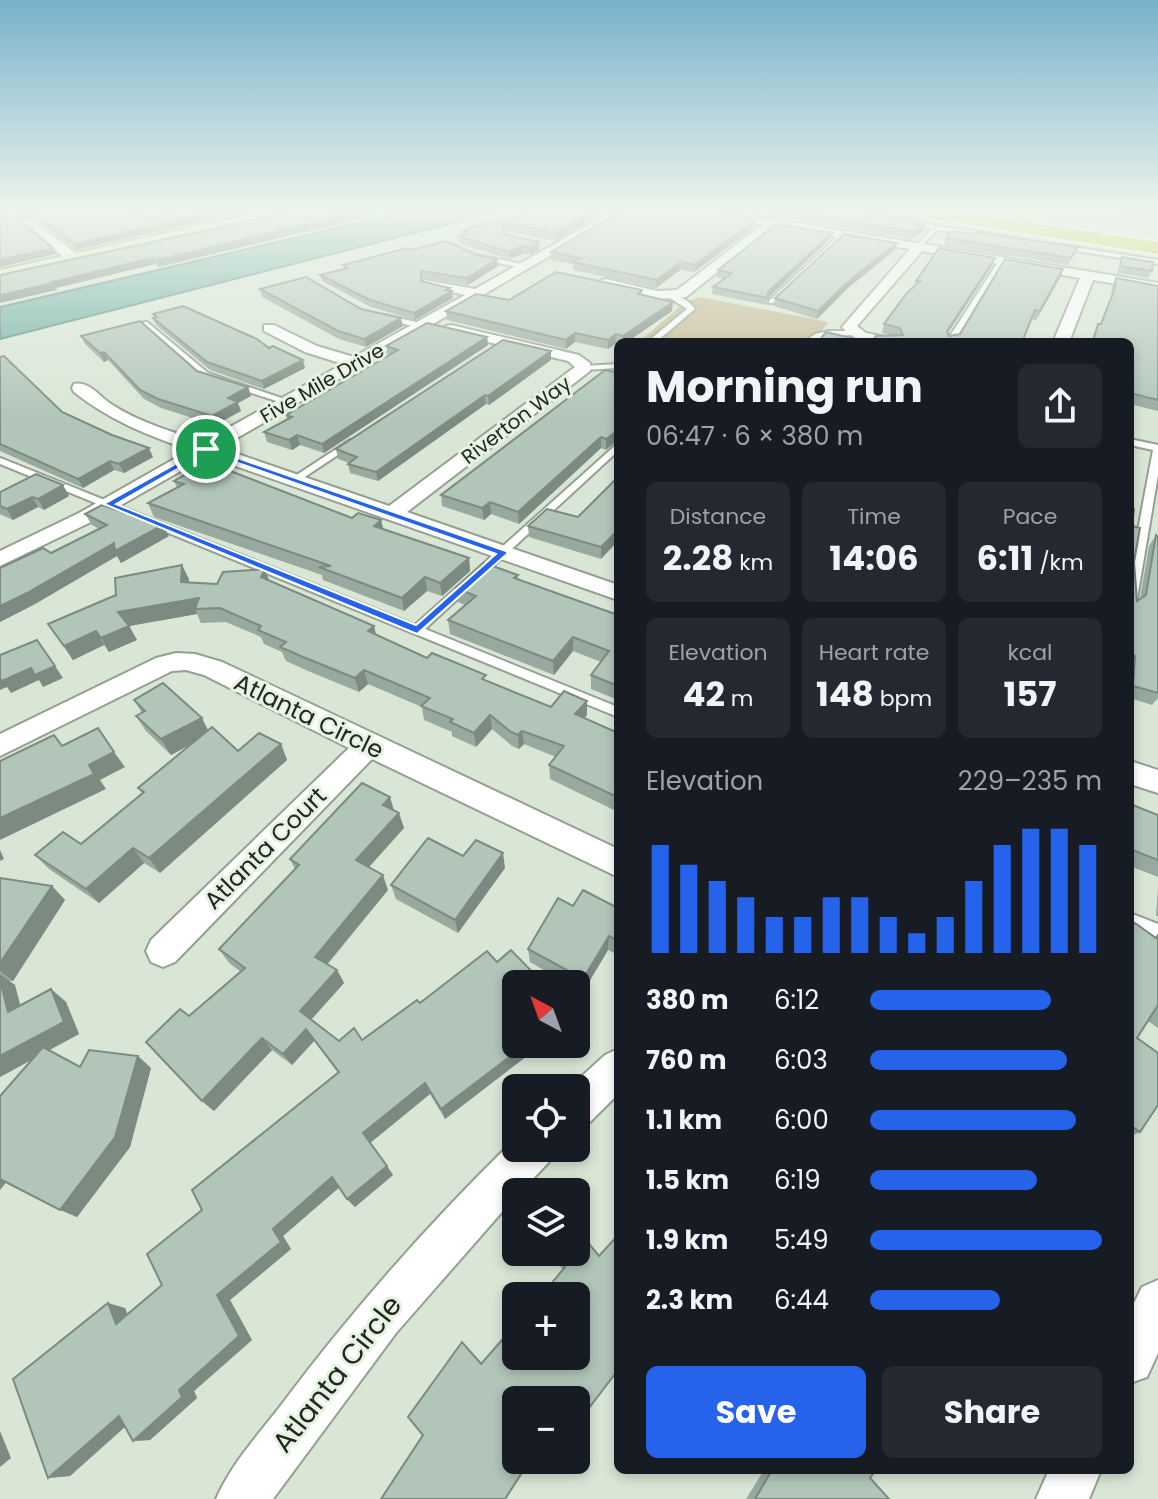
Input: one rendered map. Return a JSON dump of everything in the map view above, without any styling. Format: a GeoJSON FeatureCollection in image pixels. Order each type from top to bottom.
{"type":"FeatureCollection","features":[{"type":"Feature","properties":{"kind":"street","name":"Five Mile Drive"},"geometry":{"type":"LineString","coordinates":[[0,559],[109,504],[506,281]]}},
{"type":"Feature","properties":{"kind":"street"},"geometry":{"type":"LineString","coordinates":[[597,281],[669,295],[686,291],[699,281]]}},
{"type":"Feature","properties":{"kind":"street"},"geometry":{"type":"LineString","coordinates":[[874,338],[853,333],[849,327],[889,281]]}},
{"type":"Feature","properties":{"kind":"street"},"geometry":{"type":"LineString","coordinates":[[1063,338],[1086,281]]}},
{"type":"Feature","properties":{"kind":"street"},"geometry":{"type":"LineString","coordinates":[[1123,281],[1158,287]]}},
{"type":"Feature","properties":{"kind":"street"},"geometry":{"type":"LineString","coordinates":[[429,283],[478,294]]}},
{"type":"Feature","properties":{"kind":"street","name":"Riverton Way"},"geometry":{"type":"LineString","coordinates":[[392,514],[584,368],[573,358],[497,346],[424,325]]}},
{"type":"Feature","properties":{"kind":"street"},"geometry":{"type":"LineString","coordinates":[[269,328],[311,349],[357,363]]}},
{"type":"Feature","properties":{"kind":"street"},"geometry":{"type":"LineString","coordinates":[[80,388],[106,409],[131,422],[614,592]]}},
{"type":"Feature","properties":{"kind":"street","name":"Atlanta Circle"},"geometry":{"type":"LineString","coordinates":[[0,746],[165,664],[192,660],[207,664],[240,684],[614,862]]}},
{"type":"Feature","properties":{"kind":"street","name":"Atlanta Court"},"geometry":{"type":"LineString","coordinates":[[163,951],[368,746]]}},
{"type":"Feature","properties":{"kind":"street"},"geometry":{"type":"LineString","coordinates":[[1134,773],[1158,782]]}},
{"type":"Feature","properties":{"kind":"street"},"geometry":{"type":"LineString","coordinates":[[590,1095],[614,1072]]}},
{"type":"Feature","properties":{"kind":"street","name":"Atlanta Circle"},"geometry":{"type":"LineString","coordinates":[[242,1499],[288,1434],[407,1284],[522,1162]]}},
{"type":"Feature","properties":{"kind":"street"},"geometry":{"type":"LineString","coordinates":[[1062,1499],[1074,1474]]}},
{"type":"Feature","properties":{"kind":"lane"},"geometry":{"type":"LineString","coordinates":[[771,302],[793,281]]}},
{"type":"Feature","properties":{"kind":"lane"},"geometry":{"type":"LineString","coordinates":[[952,338],[988,281]]}},
{"type":"Feature","properties":{"kind":"lane"},"geometry":{"type":"LineString","coordinates":[[656,338],[691,309],[669,295]]}},
{"type":"Feature","properties":{"kind":"lane"},"geometry":{"type":"LineString","coordinates":[[381,316],[424,325]]}},
{"type":"Feature","properties":{"kind":"lane"},"geometry":{"type":"LineString","coordinates":[[147,324],[205,375],[289,402]]}},
{"type":"Feature","properties":{"kind":"lane"},"geometry":{"type":"LineString","coordinates":[[812,338],[853,333]]}},
{"type":"Feature","properties":{"kind":"lane"},"geometry":{"type":"LineString","coordinates":[[584,368],[614,366]]}},
{"type":"Feature","properties":{"kind":"lane"},"geometry":{"type":"LineString","coordinates":[[294,480],[359,437]]}},
{"type":"Feature","properties":{"kind":"lane"},"geometry":{"type":"LineString","coordinates":[[1134,443],[1158,448],[1134,583]]}},
{"type":"Feature","properties":{"kind":"lane"},"geometry":{"type":"LineString","coordinates":[[417,630],[614,450]]}},
{"type":"Feature","properties":{"kind":"lane"},"geometry":{"type":"LineString","coordinates":[[0,461],[614,710]]}},
{"type":"Feature","properties":{"kind":"lane"},"geometry":{"type":"LineString","coordinates":[[1134,922],[1158,932]]}},
{"type":"Feature","properties":{"kind":"shaded area"},"geometry":{"type":"Polygon","coordinates":[[[701,297],[828,322],[817,338],[644,338],[685,302],[701,297]]]}},
{"type":"Feature","properties":{"kind":"water"},"geometry":{"type":"Polygon","coordinates":[[[111,281],[227,281],[0,339],[0,307],[111,281]]]}},
{"type":"Feature","properties":{"kind":"building"},"geometry":{"type":"Polygon","coordinates":[[[0,281],[56,281],[54,283],[0,295],[0,281]]]}},
{"type":"Feature","properties":{"kind":"building"},"geometry":{"type":"Polygon","coordinates":[[[291,281],[313,281],[361,309],[401,318],[364,339],[338,331],[260,289],[291,281]]]}},
{"type":"Feature","properties":{"kind":"building"},"geometry":{"type":"Polygon","coordinates":[[[332,281],[421,281],[452,291],[414,313],[370,300],[332,281]]]}},
{"type":"Feature","properties":{"kind":"building"},"geometry":{"type":"Polygon","coordinates":[[[541,281],[599,281],[642,290],[638,294],[673,302],[623,336],[616,334],[608,340],[575,333],[566,340],[446,311],[476,294],[509,300],[541,281]]]}},
{"type":"Feature","properties":{"kind":"building"},"geometry":{"type":"Polygon","coordinates":[[[721,281],[780,281],[768,292],[768,298],[713,287],[721,281]]]}},
{"type":"Feature","properties":{"kind":"building"},"geometry":{"type":"Polygon","coordinates":[[[793,281],[849,281],[818,311],[775,298],[793,281]]]}},
{"type":"Feature","properties":{"kind":"building"},"geometry":{"type":"Polygon","coordinates":[[[916,281],[980,281],[947,331],[949,336],[960,334],[992,281],[1056,281],[1040,311],[1035,310],[1024,338],[874,338],[903,335],[900,328],[884,324],[920,281],[916,281]]]}},
{"type":"Feature","properties":{"kind":"building"},"geometry":{"type":"Polygon","coordinates":[[[1116,281],[1158,286],[1158,400],[1134,394],[1134,338],[1094,338],[1116,281]]]}},
{"type":"Feature","properties":{"kind":"building"},"geometry":{"type":"Polygon","coordinates":[[[183,306],[257,339],[269,348],[273,346],[303,360],[262,381],[207,362],[153,318],[157,317],[153,314],[183,306]]]}},
{"type":"Feature","properties":{"kind":"building"},"geometry":{"type":"Polygon","coordinates":[[[140,321],[197,371],[248,387],[228,398],[238,402],[212,416],[158,399],[140,390],[104,352],[100,353],[81,336],[140,321]]]}},
{"type":"Feature","properties":{"kind":"building"},"geometry":{"type":"Polygon","coordinates":[[[427,323],[487,337],[322,444],[297,435],[289,440],[264,432],[292,417],[286,415],[398,350],[386,346],[427,323]]]}},
{"type":"Feature","properties":{"kind":"building"},"geometry":{"type":"Polygon","coordinates":[[[826,332],[851,338],[821,338],[826,332]]]}},
{"type":"Feature","properties":{"kind":"building"},"geometry":{"type":"Polygon","coordinates":[[[503,340],[551,351],[376,472],[348,464],[357,457],[336,449],[503,340]]]}},
{"type":"Feature","properties":{"kind":"building"},"geometry":{"type":"Polygon","coordinates":[[[4,356],[62,412],[149,448],[119,464],[110,461],[78,479],[0,444],[0,357],[4,356]]]}},
{"type":"Feature","properties":{"kind":"building"},"geometry":{"type":"Polygon","coordinates":[[[605,370],[614,372],[614,433],[606,439],[601,437],[518,512],[490,502],[482,508],[441,495],[605,370]]]}},
{"type":"Feature","properties":{"kind":"building"},"geometry":{"type":"Polygon","coordinates":[[[207,462],[352,518],[358,513],[381,520],[374,526],[469,558],[440,583],[425,577],[402,598],[319,567],[331,566],[148,503],[184,484],[174,481],[207,462]]]}},
{"type":"Feature","properties":{"kind":"building"},"geometry":{"type":"Polygon","coordinates":[[[36,474],[63,485],[38,499],[32,497],[7,509],[0,506],[0,492],[36,474]]]}},
{"type":"Feature","properties":{"kind":"building"},"geometry":{"type":"Polygon","coordinates":[[[614,481],[614,534],[601,547],[528,526],[547,509],[578,517],[614,481]]]}},
{"type":"Feature","properties":{"kind":"building"},"geometry":{"type":"Polygon","coordinates":[[[102,505],[163,525],[115,551],[114,543],[0,606],[0,568],[43,548],[51,553],[107,525],[85,514],[102,505]]]}},
{"type":"Feature","properties":{"kind":"building"},"geometry":{"type":"Polygon","coordinates":[[[1134,526],[1140,528],[1134,562],[1134,526]]]}},
{"type":"Feature","properties":{"kind":"building"},"geometry":{"type":"Polygon","coordinates":[[[1156,535],[1158,693],[1134,686],[1134,562],[1137,601],[1146,595],[1156,535]]]}},
{"type":"Feature","properties":{"kind":"building"},"geometry":{"type":"Polygon","coordinates":[[[484,563],[518,575],[514,578],[614,614],[614,684],[591,675],[609,651],[573,637],[553,661],[448,620],[476,596],[456,588],[484,563]]]}},
{"type":"Feature","properties":{"kind":"building"},"geometry":{"type":"Polygon","coordinates":[[[182,565],[181,582],[217,584],[223,572],[265,569],[261,577],[374,626],[368,631],[427,658],[432,653],[486,675],[482,679],[551,707],[564,691],[587,701],[575,714],[614,731],[614,796],[549,765],[564,746],[522,731],[518,735],[490,715],[474,733],[450,722],[453,719],[421,706],[430,698],[364,670],[355,678],[303,657],[280,647],[286,642],[258,630],[261,626],[220,608],[195,609],[199,598],[118,612],[129,626],[101,638],[96,631],[64,646],[48,624],[116,595],[115,578],[182,565]]]}},
{"type":"Feature","properties":{"kind":"building"},"geometry":{"type":"Polygon","coordinates":[[[37,640],[55,666],[35,675],[31,668],[2,681],[0,655],[37,640]]]}},
{"type":"Feature","properties":{"kind":"building"},"geometry":{"type":"Polygon","coordinates":[[[163,683],[202,718],[161,739],[136,716],[145,711],[134,700],[163,683]]]}},
{"type":"Feature","properties":{"kind":"building"},"geometry":{"type":"Polygon","coordinates":[[[212,727],[238,751],[259,733],[281,744],[149,858],[133,848],[86,889],[35,855],[63,832],[81,844],[144,792],[138,788],[212,727]]]}},
{"type":"Feature","properties":{"kind":"building"},"geometry":{"type":"Polygon","coordinates":[[[98,728],[114,752],[89,765],[94,774],[0,818],[0,761],[54,735],[62,746],[98,728]]]}},
{"type":"Feature","properties":{"kind":"building"},"geometry":{"type":"Polygon","coordinates":[[[362,783],[390,797],[383,805],[399,813],[356,860],[383,875],[315,957],[337,970],[300,1011],[339,1041],[354,1028],[362,1040],[417,1000],[420,1003],[487,951],[497,962],[511,950],[530,970],[502,970],[502,1058],[508,1058],[441,1109],[425,1083],[363,1133],[387,1166],[347,1199],[332,1177],[273,1229],[281,1242],[217,1295],[239,1336],[179,1390],[182,1397],[133,1441],[119,1416],[48,1478],[13,1379],[108,1303],[116,1324],[162,1285],[147,1254],[202,1210],[192,1190],[339,1072],[306,1029],[283,1054],[262,1038],[202,1101],[146,1042],[180,1009],[189,1016],[245,968],[219,949],[299,865],[290,859],[362,783]]]}},
{"type":"Feature","properties":{"kind":"building"},"geometry":{"type":"Polygon","coordinates":[[[1134,806],[1158,815],[1158,860],[1134,851],[1134,806]]]}},
{"type":"Feature","properties":{"kind":"building"},"geometry":{"type":"Polygon","coordinates":[[[428,838],[463,856],[476,840],[503,853],[455,920],[391,885],[428,838]]]}},
{"type":"Feature","properties":{"kind":"building"},"geometry":{"type":"Polygon","coordinates":[[[0,878],[52,886],[0,963],[0,878]]]}},
{"type":"Feature","properties":{"kind":"building"},"geometry":{"type":"Polygon","coordinates":[[[583,890],[614,906],[614,939],[609,936],[588,970],[566,970],[528,949],[558,898],[573,906],[583,890]]]}},
{"type":"Feature","properties":{"kind":"building"},"geometry":{"type":"Polygon","coordinates":[[[1134,924],[1156,938],[1158,935],[1158,1005],[1137,1038],[1158,1053],[1158,1105],[1140,1132],[1134,1128],[1134,924]]]}},
{"type":"Feature","properties":{"kind":"building"},"geometry":{"type":"Polygon","coordinates":[[[0,980],[8,1012],[51,989],[64,1022],[0,1056],[0,980]]]}},
{"type":"Feature","properties":{"kind":"building"},"geometry":{"type":"Polygon","coordinates":[[[43,1047],[80,1067],[89,1050],[138,1056],[115,1137],[60,1210],[0,1179],[0,1096],[43,1047]]]}},
{"type":"Feature","properties":{"kind":"building"},"geometry":{"type":"Polygon","coordinates":[[[614,1239],[614,1375],[590,1407],[590,1386],[502,1386],[502,1474],[521,1474],[505,1499],[381,1499],[423,1435],[408,1417],[462,1342],[481,1364],[502,1340],[502,1370],[590,1370],[590,1282],[553,1282],[565,1267],[590,1266],[590,1245],[599,1256],[614,1239]]]}},
{"type":"Feature","properties":{"kind":"building"},"geometry":{"type":"Polygon","coordinates":[[[770,1474],[873,1474],[870,1478],[889,1499],[755,1499],[770,1474]]]}},
{"type":"Feature","properties":{"kind":"route"},"geometry":{"type":"LineString","coordinates":[[206,449],[503,553],[417,630],[109,504],[206,449]]}}]}
